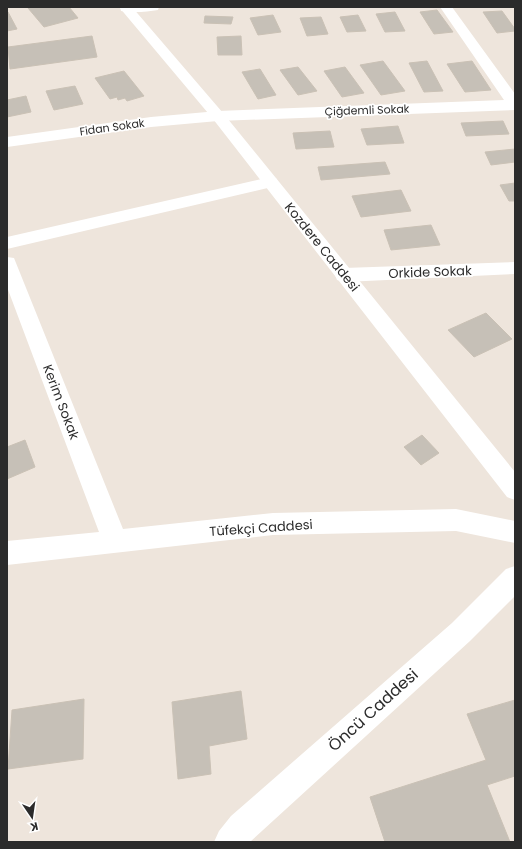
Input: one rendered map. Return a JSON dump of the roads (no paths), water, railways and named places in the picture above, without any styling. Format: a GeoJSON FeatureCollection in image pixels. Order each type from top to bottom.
{"type":"FeatureCollection","features":[{"type":"Feature","properties":{"kind":"street"},"geometry":{"type":"LineString","coordinates":[[125,8],[153,7]]}},
{"type":"Feature","properties":{"kind":"street"},"geometry":{"type":"LineString","coordinates":[[446,7],[515,104]]}},
{"type":"Feature","properties":{"kind":"street","name":"Kozdere Caddesi"},"geometry":{"type":"LineString","coordinates":[[125,8],[218,116],[515,490]]}},
{"type":"Feature","properties":{"kind":"street","name":"Çiğdemli Sokak"},"geometry":{"type":"LineString","coordinates":[[218,116],[515,104]]}},
{"type":"Feature","properties":{"kind":"street","name":"Fidan Sokak"},"geometry":{"type":"LineString","coordinates":[[7,142],[151,122],[218,116]]}},
{"type":"Feature","properties":{"kind":"street"},"geometry":{"type":"LineString","coordinates":[[7,243],[270,182]]}},
{"type":"Feature","properties":{"kind":"street","name":"Kerim Sokak"},"geometry":{"type":"LineString","coordinates":[[7,262],[115,541]]}},
{"type":"Feature","properties":{"kind":"street","name":"Orkide Sokak"},"geometry":{"type":"LineString","coordinates":[[344,275],[515,268]]}},
{"type":"Feature","properties":{"kind":"street","name":"Tüfekçi Caddesi"},"geometry":{"type":"LineString","coordinates":[[7,553],[289,524],[456,520],[515,532]]}},
{"type":"Feature","properties":{"kind":"street","name":"Öncü Caddesi"},"geometry":{"type":"LineString","coordinates":[[230,842],[242,827],[461,632],[515,578]]}}]}
